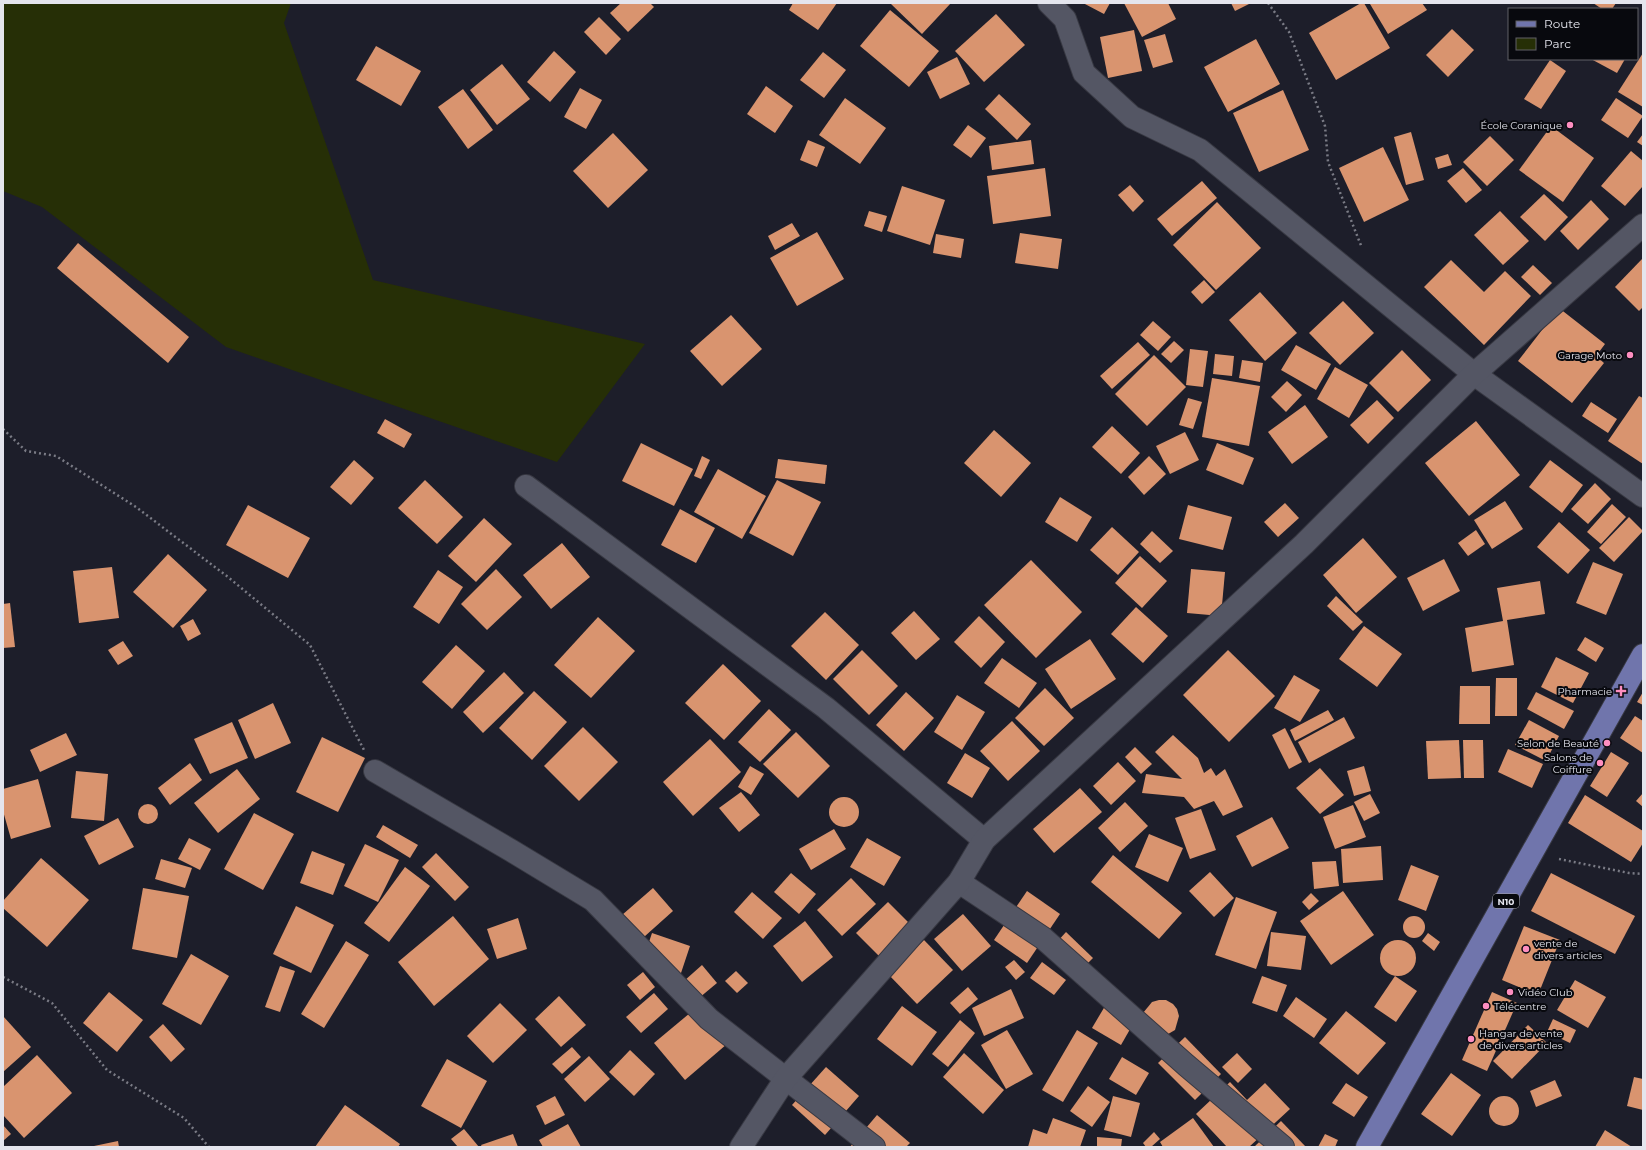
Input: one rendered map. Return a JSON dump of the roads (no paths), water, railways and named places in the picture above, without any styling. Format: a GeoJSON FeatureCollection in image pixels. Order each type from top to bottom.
{"type":"FeatureCollection","features":[{"type":"Feature","properties":{"kind":"main road","name":"N10"},"geometry":{"type":"LineString","coordinates":[[1367,1147],[1533,854],[1643,655]]}},
{"type":"Feature","properties":{"kind":"street"},"geometry":{"type":"LineString","coordinates":[[1049,3],[1065,19],[1084,73],[1132,117],[1200,150],[1474,374],[1643,496]]}},
{"type":"Feature","properties":{"kind":"street"},"geometry":{"type":"LineString","coordinates":[[741,1147],[786,1078],[959,882],[984,840],[1304,544],[1474,374],[1643,225]]}},
{"type":"Feature","properties":{"kind":"street"},"geometry":{"type":"LineString","coordinates":[[526,486],[826,708],[984,840]]}},
{"type":"Feature","properties":{"kind":"street"},"geometry":{"type":"LineString","coordinates":[[375,771],[593,900],[709,1019],[874,1147]]}},
{"type":"Feature","properties":{"kind":"street"},"geometry":{"type":"LineString","coordinates":[[959,882],[1043,938],[1186,1065],[1284,1147]]}},
{"type":"Feature","properties":{"kind":"place","name":"École Coranique"},"geometry":{"type":"Point","coordinates":[1570,125]}},
{"type":"Feature","properties":{"kind":"place","name":"Garage Moto"},"geometry":{"type":"Point","coordinates":[1630,355]}},
{"type":"Feature","properties":{"kind":"place","name":"Pharmacie"},"geometry":{"type":"Point","coordinates":[1621,691]}},
{"type":"Feature","properties":{"kind":"place","name":"Selon de Beauté"},"geometry":{"type":"Point","coordinates":[1607,743]}},
{"type":"Feature","properties":{"kind":"place","name":"Salons de Coiffure"},"geometry":{"type":"Point","coordinates":[1600,763]}},
{"type":"Feature","properties":{"kind":"place","name":"vente de divers articles"},"geometry":{"type":"Point","coordinates":[1526,949]}},
{"type":"Feature","properties":{"kind":"place","name":"Vidéo Club"},"geometry":{"type":"Point","coordinates":[1510,992]}},
{"type":"Feature","properties":{"kind":"place","name":"Télécentre"},"geometry":{"type":"Point","coordinates":[1486,1006]}},
{"type":"Feature","properties":{"kind":"place","name":"Hangar de vente de divers articles"},"geometry":{"type":"Point","coordinates":[1471,1039]}}]}
